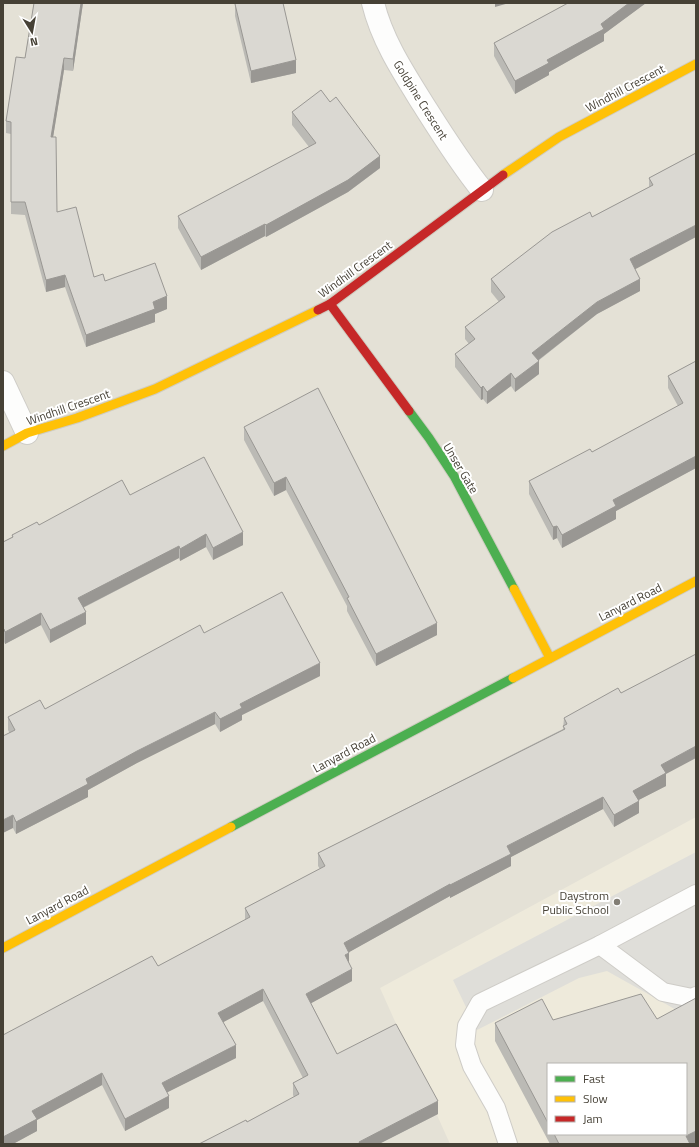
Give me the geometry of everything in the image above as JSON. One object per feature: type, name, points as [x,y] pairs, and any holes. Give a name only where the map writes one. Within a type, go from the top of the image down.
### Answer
[{"type":"street","name":"Goldpine Crescent","points":[[373,3],[377,22],[403,72],[460,162],[482,190]]},
{"type":"street","name":"Windhill Crescent","points":[[3,446],[27,433],[77,418],[155,389],[330,304],[482,190],[559,137],[696,64]]},
{"type":"street","name":"Unser Gate","points":[[330,304],[429,438],[454,476],[550,658]]},
{"type":"street","points":[[3,382],[27,433]]},
{"type":"street","name":"Lanyard Road","points":[[3,948],[696,581]]},
{"type":"lane","points":[[508,1144],[496,1108],[472,1066],[465,1045],[467,1026],[480,1002],[600,945],[696,894]]},
{"type":"lane","points":[[600,945],[663,992],[692,998],[696,996]]},
{"type":"shaded area","points":[[3,3],[696,3],[696,1144],[3,1144]]},
{"type":"shaded area","name":"Daystrom Public School","points":[[696,817],[696,1144],[450,1144],[380,988]]},
{"type":"shaded area","points":[[696,852],[696,1004],[680,1012],[607,971],[579,978],[477,1030],[453,980]]},
{"type":"building","points":[[34,3],[81,3],[73,59],[64,58],[51,137],[56,137],[57,212],[76,207],[94,277],[103,274],[105,281],[155,263],[167,296],[153,302],[155,309],[86,335],[65,275],[46,280],[25,202],[11,202],[11,122],[6,121],[16,57],[25,58]]},
{"type":"building","points":[[283,3],[296,60],[251,71],[235,4]]},
{"type":"building","points":[[568,3],[629,3],[601,24],[604,29],[547,60],[549,63],[515,81],[494,43]]},
{"type":"building","points":[[321,90],[330,102],[336,97],[380,156],[348,180],[266,225],[265,224],[201,257],[178,216],[316,143],[292,112]]},
{"type":"building","points":[[696,153],[696,225],[630,259],[640,279],[597,302],[532,353],[539,361],[515,379],[511,373],[487,392],[483,386],[481,388],[455,354],[475,339],[465,327],[505,297],[491,279],[552,232],[590,212],[592,217],[653,185],[649,178]]},
{"type":"building","points":[[696,361],[696,456],[613,500],[616,506],[562,535],[557,526],[553,527],[529,481],[590,449],[592,452],[683,403],[668,376]]},
{"type":"building","points":[[318,388],[437,623],[376,654],[347,598],[349,597],[286,477],[274,483],[244,427]]},
{"type":"building","points":[[204,457],[243,532],[213,548],[206,534],[180,549],[179,546],[78,598],[86,612],[50,630],[41,613],[5,632],[4,629],[3,630],[3,542],[13,537],[12,535],[37,522],[39,525],[122,480],[130,495]]},
{"type":"building","points":[[282,592],[320,663],[240,704],[242,708],[220,719],[215,712],[137,751],[86,779],[88,784],[16,822],[13,815],[3,820],[3,736],[15,730],[8,717],[40,700],[45,709],[200,625],[204,633]]},
{"type":"building","points":[[696,654],[696,746],[661,765],[666,773],[633,791],[639,801],[614,815],[603,797],[507,846],[511,854],[450,884],[344,943],[349,953],[345,955],[352,969],[306,994],[337,1054],[396,1024],[438,1101],[359,1142],[360,1144],[199,1144],[246,1120],[247,1122],[299,1094],[293,1083],[308,1075],[263,989],[218,1013],[236,1045],[162,1083],[169,1096],[125,1119],[102,1073],[32,1111],[37,1119],[3,1137],[3,1035],[152,956],[158,966],[250,917],[245,908],[325,866],[318,853],[565,729],[563,726],[567,724],[564,718],[618,688],[621,693]]},
{"type":"building","points":[[641,994],[657,1019],[696,998],[696,1131],[686,1136],[690,1144],[559,1144],[554,1135],[687,1135],[687,1063],[547,1063],[547,1121],[495,1023],[542,999],[553,1020]]},
{"type":"traffic: fast","points":[[409,411],[454,476],[514,589]]},
{"type":"traffic: fast","points":[[231,827],[513,678]]},
{"type":"traffic: slow","points":[[503,175],[559,137],[696,64]]},
{"type":"traffic: slow","points":[[3,446],[27,433],[77,418],[155,389],[318,310]]},
{"type":"traffic: slow","points":[[513,678],[696,581]]},
{"type":"traffic: slow","points":[[514,589],[550,658]]},
{"type":"traffic: slow","points":[[3,948],[231,827]]},
{"type":"traffic: jam","points":[[318,310],[330,304],[503,175]]},
{"type":"traffic: jam","points":[[330,304],[409,411]]},
{"type":"place","name":"Daystrom Public School","points":[[617,902]]}]
